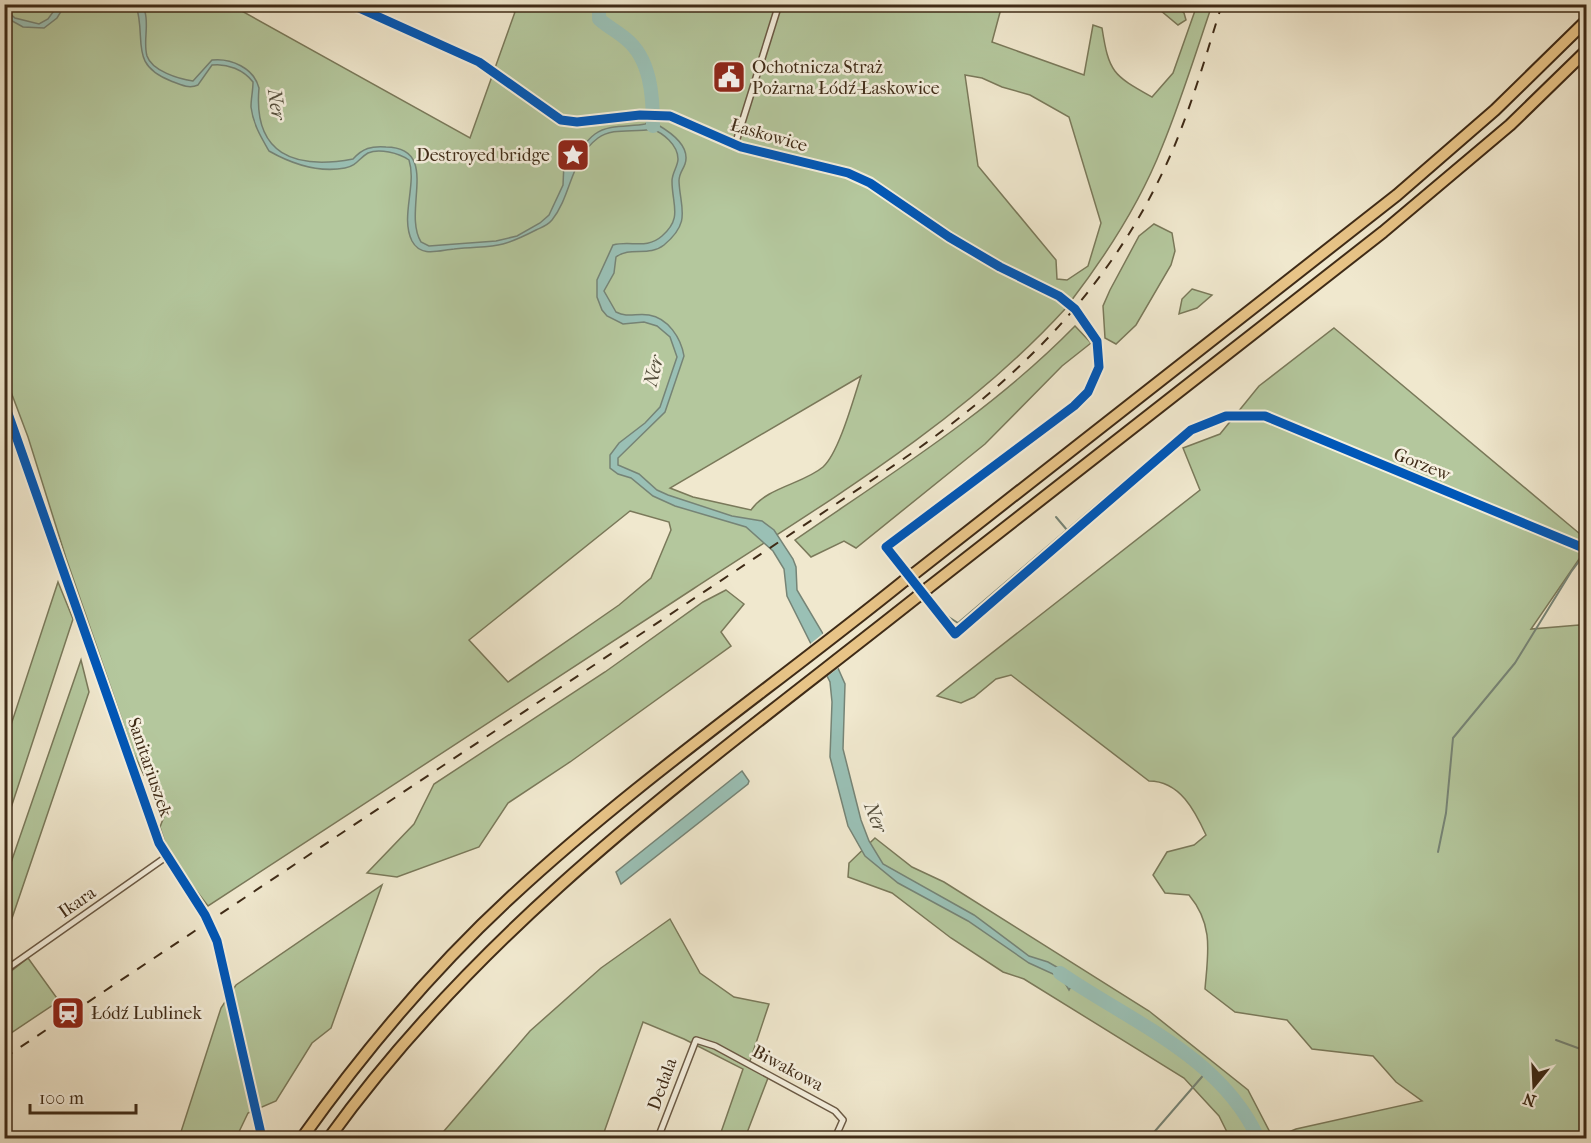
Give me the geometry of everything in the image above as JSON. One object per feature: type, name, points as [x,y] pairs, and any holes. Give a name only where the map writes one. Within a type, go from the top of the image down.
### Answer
[{"type":"highway","points":[[302,1138],[405,1007],[512,896],[589,828],[1396,195],[1495,110],[1587,21]]},
{"type":"highway","points":[[329,1138],[401,1045],[468,972],[531,909],[702,765],[1417,205],[1510,125],[1587,51]]},
{"type":"street","name":"Łaskowice","points":[[350,4],[479,62],[561,120],[577,122],[644,115],[665,116],[688,122],[735,145],[858,177],[999,267],[1059,296],[1088,324],[1097,342],[1099,367]]},
{"type":"street","points":[[735,145],[779,4]]},
{"type":"street","name":"Gorzew","points":[[1099,367],[1088,392],[1074,406],[886,547],[955,634],[1191,430],[1214,419],[1244,414],[1265,416],[1587,549]]},
{"type":"street","name":"Sanitariuszek","points":[[4,402],[166,857],[206,915],[217,940],[262,1138]]},
{"type":"street","name":"Ikara","points":[[4,971],[166,857]]},
{"type":"street","name":"Dedala","points":[[658,1138],[690,1050],[696,1040]]},
{"type":"street","name":"Biwakowa","points":[[696,1040],[715,1046],[835,1111],[843,1120],[835,1138]]},
{"type":"green space","points":[[5,5],[231,5],[470,138],[515,12],[496,5],[1002,5],[992,42],[1084,75],[1093,25],[1102,28],[1107,55],[1115,71],[1152,97],[1173,73],[1197,5],[1212,5],[1169,130],[1144,188],[1110,246],[1071,301],[1049,288],[1045,293],[1060,301],[1066,308],[1025,350],[936,425],[840,493],[208,906],[169,855],[160,827],[165,814],[150,773],[144,775],[133,752],[66,558],[28,437],[5,376]],"holes":[[[965,75],[982,78],[1002,87],[1030,95],[1069,117],[1101,223],[1088,266],[1067,280],[1057,279],[1056,260],[978,166]],[[861,376],[835,450],[823,467],[815,473],[766,496],[751,510],[693,497],[670,488]],[[630,511],[669,522],[671,530],[651,578],[619,605],[508,682],[469,640]]]},
{"type":"green space","points":[[1154,5],[1174,5],[1184,13],[1186,20],[1178,25]]},
{"type":"green space","points":[[1154,224],[1172,233],[1175,251],[1171,265],[1136,325],[1116,344],[1105,338],[1103,306],[1139,236]]},
{"type":"green space","points":[[1192,289],[1212,295],[1197,308],[1179,314],[1182,299]]},
{"type":"green space","points":[[1075,326],[1091,343],[1062,366],[985,444],[856,548],[844,541],[811,557],[795,540],[976,413],[1043,357]]},
{"type":"green space","points":[[1334,328],[1586,539],[1586,549],[1531,629],[1579,625],[1586,629],[1586,1138],[1274,1138],[1296,1129],[1422,1101],[1396,1082],[1373,1056],[1312,1049],[1287,1020],[1235,1012],[1205,989],[1208,940],[1197,906],[1189,895],[1165,893],[1153,875],[1167,852],[1194,845],[1206,835],[1197,816],[1178,792],[1160,782],[1149,781],[1011,675],[996,679],[974,697],[961,703],[937,696],[1200,490],[1183,448],[1220,434],[1259,386]]},
{"type":"green space","points":[[58,582],[73,619],[5,826],[5,743]]},
{"type":"green space","points":[[726,590],[744,604],[721,632],[731,646],[570,762],[508,803],[479,847],[397,877],[367,873],[414,824],[434,784],[605,672],[703,602]]},
{"type":"green space","points":[[81,660],[89,692],[10,924],[5,925],[5,880]]},
{"type":"green space","points":[[875,838],[912,867],[944,882],[1149,1011],[1248,1090],[1273,1138],[1230,1138],[1219,1116],[1184,1078],[1024,979],[1003,972],[951,938],[892,893],[848,877],[849,863]]},
{"type":"green space","points":[[382,885],[331,1028],[312,1043],[276,1101],[248,1113],[236,1138],[179,1138],[221,1008],[236,985]]},
{"type":"green space","points":[[670,919],[700,973],[734,997],[769,1004],[749,1064],[768,1078],[745,1138],[719,1138],[743,1069],[684,1039],[643,1022],[602,1138],[438,1138],[530,1031],[601,968]]},
{"type":"green space","points":[[28,958],[59,1001],[5,1037],[5,976]]},
{"type":"water","points":[[58,5],[65,5],[57,18],[44,28],[23,27],[5,17],[5,9],[15,18],[39,24],[48,19]]},
{"type":"water","points":[[136,5],[142,5],[145,12],[147,56],[160,70],[193,81],[212,60],[219,60],[241,66],[252,75],[259,88],[259,110],[263,128],[271,142],[282,152],[296,159],[332,162],[353,159],[360,152],[372,147],[403,150],[412,158],[416,169],[416,229],[421,242],[429,246],[496,241],[517,236],[540,223],[549,215],[563,185],[564,163],[572,158],[591,137],[606,129],[645,124],[651,121],[651,116],[657,116],[658,125],[678,140],[685,151],[685,164],[679,181],[681,222],[673,237],[658,249],[627,252],[616,257],[614,273],[604,291],[616,312],[624,315],[649,315],[662,320],[677,336],[684,356],[665,412],[618,458],[618,465],[639,474],[657,490],[668,495],[732,516],[762,521],[774,530],[793,559],[796,567],[797,590],[822,632],[845,684],[843,749],[861,820],[869,841],[883,864],[974,915],[1029,956],[1048,962],[1076,978],[1069,990],[1062,978],[1029,963],[968,921],[898,883],[865,856],[848,826],[830,757],[832,702],[830,682],[787,596],[784,569],[773,551],[746,527],[675,506],[653,496],[631,478],[618,474],[610,468],[610,455],[619,443],[645,423],[660,407],[677,357],[670,337],[657,326],[644,322],[623,324],[607,316],[597,297],[597,280],[613,245],[650,243],[662,236],[672,223],[675,211],[672,181],[678,159],[669,140],[652,129],[617,131],[604,135],[598,138],[582,156],[559,210],[546,225],[496,246],[437,251],[420,250],[412,241],[409,232],[411,170],[409,160],[395,153],[378,151],[368,153],[349,167],[325,169],[296,163],[269,151],[258,130],[251,107],[253,82],[235,68],[223,65],[212,65],[198,85],[188,87],[158,74],[149,67],[144,59]]},
{"type":"water","points":[[742,771],[749,781],[748,784],[621,884],[616,872]]},
{"type":"pier","points":[[825,632],[841,666],[825,678],[810,644]]},
{"type":"waterway","points":[[599,4],[599,19],[634,47],[646,68],[651,91],[653,126]]},
{"type":"waterway","points":[[947,616],[958,623],[1164,447]]},
{"type":"waterway","points":[[1056,517],[1067,530]]},
{"type":"waterway","points":[[1438,852],[1446,813],[1453,738],[1515,663],[1571,572],[1586,552]]},
{"type":"waterway","name":"Ner","points":[[1060,973],[1144,1025],[1197,1063],[1221,1085],[1241,1109],[1258,1138]]},
{"type":"waterway","points":[[1556,1040],[1586,1051]]},
{"type":"waterway","points":[[1149,1138],[1207,1071]]},
{"type":"railway","points":[[4,1058],[899,462],[985,397],[1060,325],[1124,242],[1174,147],[1194,94],[1222,4]]},
{"type":"cycle path","points":[[350,4],[479,62],[561,120],[577,122],[640,115],[670,116],[741,147],[848,173],[870,183],[949,237],[1000,267],[1059,296],[1075,309],[1097,341],[1099,367],[1088,392],[1074,406],[886,547],[955,634],[1191,430],[1226,416],[1265,416],[1586,549]]},
{"type":"cycle path","points":[[4,402],[159,843],[205,915],[217,941],[262,1138]]},
{"type":"place","name":"Ochotnicza Straż Pożarna Łódź-Łaskowice","points":[[729,77]]},
{"type":"place","name":"Destroyed bridge","points":[[573,155]]},
{"type":"place","name":"Łódź Lublinek","points":[[68,1013]]}]
